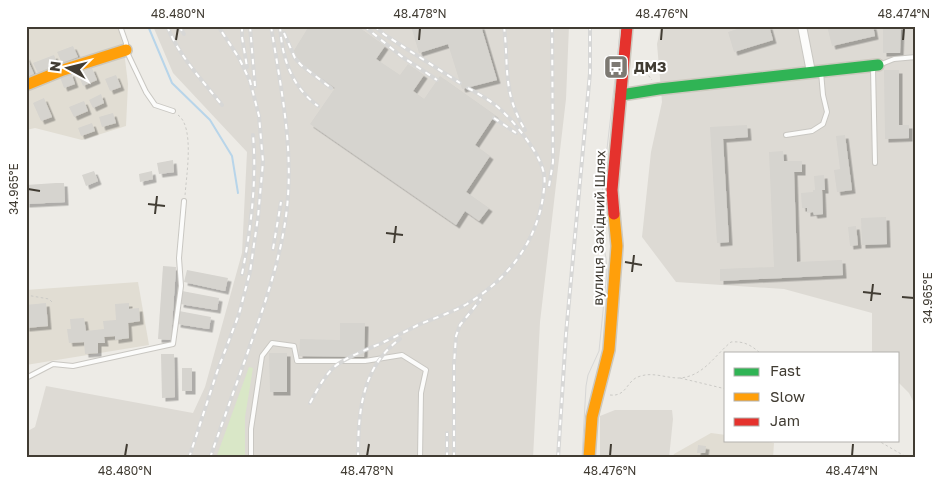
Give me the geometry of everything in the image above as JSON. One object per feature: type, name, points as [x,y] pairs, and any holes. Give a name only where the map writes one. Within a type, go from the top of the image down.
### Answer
[{"type":"main road","name":"вулиця Західний Шлях","points":[[589,458],[592,417],[609,350],[612,318],[617,246],[612,190],[627,26]]},
{"type":"main road","points":[[26,85],[62,70],[126,50]]},
{"type":"main road","points":[[621,96],[659,89],[876,65]]},
{"type":"street","points":[[802,26],[816,71]]},
{"type":"lane","points":[[120,26],[126,43],[126,50],[146,92],[155,104],[173,111]]},
{"type":"lane","points":[[875,163],[876,65],[894,59],[916,57],[916,149]]},
{"type":"lane","points":[[786,135],[812,131],[823,124],[827,112],[816,71]]},
{"type":"lane","points":[[26,378],[53,364],[73,366],[173,344],[181,286],[179,258],[184,201]]},
{"type":"lane","points":[[251,458],[251,429],[262,356],[272,343],[294,346],[297,361],[365,361],[402,355],[426,370],[421,393],[420,458]]},
{"type":"path","points":[[636,60],[659,89]]},
{"type":"path","points":[[173,111],[182,118],[186,128],[189,151],[184,201]]},
{"type":"path","points":[[26,295],[49,299],[52,302]]},
{"type":"path","points":[[679,378],[693,375],[703,369],[731,342],[741,342],[750,345],[759,352]]},
{"type":"path","points":[[597,392],[616,396],[624,391],[638,376],[650,374],[679,378],[724,389]]},
{"type":"path","points":[[880,442],[908,458]]},
{"type":"shaded area","points":[[26,26],[121,26],[128,84],[126,126],[82,140],[35,128],[26,130]]},
{"type":"shaded area","points":[[153,26],[569,26],[566,99],[540,322],[533,458],[26,458],[26,432],[35,427],[46,386],[193,413],[205,387],[242,253],[247,152],[173,73]]},
{"type":"shaded area","points":[[661,26],[916,26],[916,407],[909,393],[900,384],[900,352],[872,352],[872,313],[784,289],[676,282],[642,237],[651,152],[662,102],[657,44]]},
{"type":"shaded area","points":[[138,282],[149,345],[26,365],[26,290]]},
{"type":"shaded area","points":[[615,410],[672,410],[673,419],[669,458],[600,458],[600,416]]},
{"type":"shaded area","points":[[711,433],[724,435],[724,442],[774,443],[773,458],[672,458],[674,454]]},
{"type":"green space","points":[[249,367],[253,368],[245,417],[245,458],[216,458]]},
{"type":"building","points":[[309,26],[357,26],[385,46],[376,59],[400,75],[408,64],[424,75],[413,91],[424,99],[440,76],[495,115],[475,145],[490,156],[466,192],[489,208],[479,221],[465,211],[456,225],[310,124],[335,88],[304,66],[293,52]]},
{"type":"building","points":[[411,26],[481,26],[497,80],[462,89],[448,44],[419,53]]},
{"type":"building","points":[[746,26],[769,26],[773,40],[734,52],[728,32]]},
{"type":"building","points":[[827,26],[873,26],[875,36],[832,46]]},
{"type":"building","points":[[883,26],[901,26],[900,53],[883,53]]},
{"type":"building","points":[[73,46],[78,57],[62,63],[57,52]]},
{"type":"building","points":[[54,55],[58,65],[38,73],[33,63]]},
{"type":"building","points":[[26,56],[34,74],[27,77],[26,75]]},
{"type":"building","points":[[92,68],[97,80],[83,86],[78,74]]},
{"type":"building","points":[[884,70],[899,70],[899,125],[909,125],[909,138],[885,139]]},
{"type":"building","points":[[71,73],[75,84],[64,88],[60,77]]},
{"type":"building","points":[[116,75],[121,87],[110,91],[105,79]]},
{"type":"building","points":[[101,94],[104,103],[93,108],[89,100]]},
{"type":"building","points":[[44,98],[52,117],[41,121],[33,103]]},
{"type":"building","points":[[84,101],[88,111],[74,117],[69,107]]},
{"type":"building","points":[[113,113],[116,123],[102,127],[99,117]]},
{"type":"building","points":[[92,123],[95,131],[81,136],[78,128]]},
{"type":"building","points":[[747,125],[748,137],[723,139],[729,242],[717,243],[710,127]]},
{"type":"building","points":[[845,135],[852,190],[837,192],[834,170],[840,169],[836,136]]},
{"type":"building","points":[[783,151],[784,161],[802,161],[802,172],[794,172],[797,262],[842,260],[843,275],[720,281],[720,269],[774,267],[769,152]]},
{"type":"building","points":[[173,160],[174,172],[159,174],[157,163]]},
{"type":"building","points":[[94,171],[98,181],[86,186],[82,175]]},
{"type":"building","points":[[152,171],[153,179],[140,182],[139,174]]},
{"type":"building","points":[[824,175],[825,190],[822,190],[823,214],[814,215],[813,212],[807,213],[807,208],[802,208],[801,193],[813,192],[815,190],[814,176]]},
{"type":"building","points":[[64,183],[65,202],[26,204],[26,185]]},
{"type":"building","points":[[886,217],[887,244],[862,245],[861,218]]},
{"type":"building","points":[[856,226],[858,245],[850,246],[848,227]]},
{"type":"building","points":[[163,266],[176,267],[171,340],[158,339]]},
{"type":"building","points":[[187,270],[228,278],[225,291],[184,282]]},
{"type":"building","points":[[182,291],[219,298],[217,310],[180,304]]},
{"type":"building","points":[[46,303],[48,326],[26,328],[26,305]]},
{"type":"building","points":[[129,303],[129,309],[139,308],[140,321],[128,323],[129,338],[115,340],[115,336],[104,337],[105,343],[98,343],[98,353],[85,354],[84,342],[69,343],[67,329],[71,329],[70,319],[84,318],[86,331],[104,329],[103,321],[116,320],[115,304]]},
{"type":"building","points":[[179,311],[211,317],[209,329],[177,324]]},
{"type":"building","points":[[340,323],[365,323],[364,357],[299,356],[300,339],[340,340]]},
{"type":"building","points":[[269,353],[287,353],[287,392],[270,392]]},
{"type":"building","points":[[161,354],[174,354],[175,397],[162,398]]},
{"type":"building","points":[[182,368],[192,368],[192,391],[182,391]]},
{"type":"building","points":[[698,445],[706,446],[705,453],[697,453]]},
{"type":"waterway","points":[[148,26],[172,83],[210,120],[232,156],[238,193]]},
{"type":"tram line","points":[[582,458],[586,386],[588,375],[599,351],[607,271],[599,219],[621,26]]},
{"type":"railway","points":[[167,26],[184,58],[222,105]]},
{"type":"railway","points":[[179,26],[184,34]]},
{"type":"railway","points":[[189,458],[217,372],[239,314],[250,272],[263,162],[259,116],[250,81],[239,58],[218,26]]},
{"type":"railway","points":[[242,26],[247,67]]},
{"type":"railway","points":[[250,26],[255,86]]},
{"type":"railway","points":[[210,458],[267,296],[284,230],[289,174],[287,132],[271,26]]},
{"type":"railway","points":[[280,26],[283,49],[290,70],[301,90],[318,106]]},
{"type":"railway","points":[[364,26],[401,56],[437,80]]},
{"type":"railway","points":[[374,26],[460,83]]},
{"type":"railway","points":[[504,26],[510,91],[513,103],[525,130]]},
{"type":"railway","points":[[549,186],[553,162],[552,26]]},
{"type":"railway","points":[[558,458],[566,334],[590,73],[590,26]]},
{"type":"railway","points":[[284,33],[295,58],[301,65],[331,88]]},
{"type":"railway","points":[[310,403],[320,384],[338,364],[418,325],[467,304],[495,284],[517,259],[534,230],[543,197],[544,177],[540,162],[530,143],[508,117],[491,102],[468,88]]},
{"type":"railway","points":[[494,118],[516,133]]},
{"type":"railway","points":[[242,274],[252,204],[253,135]]},
{"type":"railway","points":[[273,249],[281,202]]},
{"type":"railway","points":[[454,458],[454,364],[456,336],[460,325],[481,299]]},
{"type":"railway","points":[[358,458],[359,425],[364,392],[377,363],[387,350],[400,339]]},
{"type":"railway","points":[[447,433],[447,458]]},
{"type":"traffic: fast","points":[[621,95],[659,89],[878,65]]},
{"type":"traffic: slow","points":[[26,85],[63,70],[126,50]]},
{"type":"traffic: slow","points":[[589,458],[592,417],[609,350],[617,246],[614,214]]},
{"type":"traffic: jam","points":[[614,214],[612,190],[627,26]]},
{"type":"place","name":"ДМЗ","points":[[616,67]]}]
